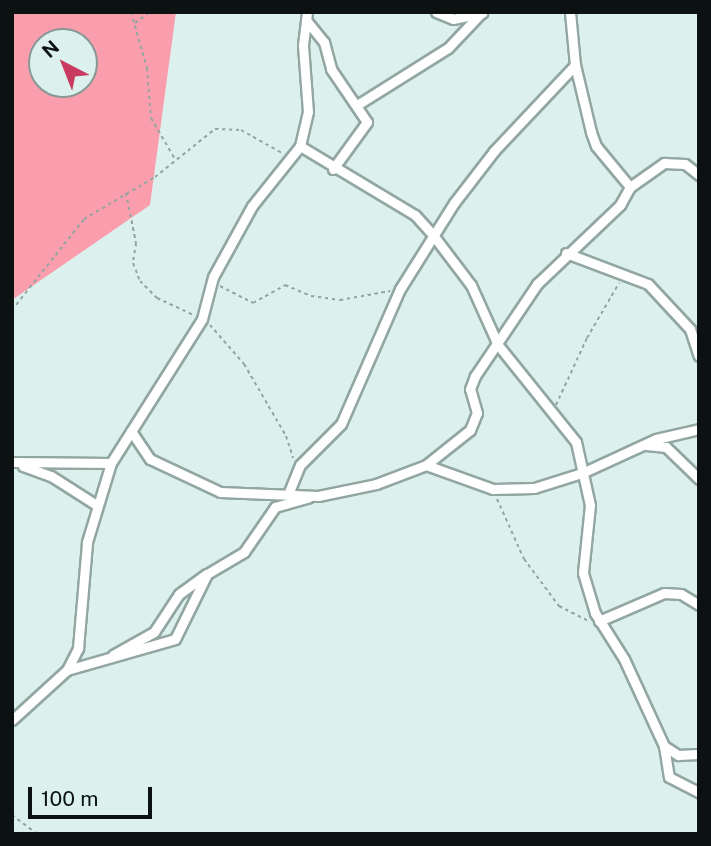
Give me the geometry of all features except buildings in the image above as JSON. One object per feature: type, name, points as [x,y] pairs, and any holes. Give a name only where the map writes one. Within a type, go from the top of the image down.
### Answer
[{"type":"street","points":[[436,12],[453,19],[482,12]]},
{"type":"street","points":[[358,105],[448,48],[482,12]]},
{"type":"street","points":[[559,12],[570,16],[575,65],[596,146],[630,187]]},
{"type":"street","points":[[306,16],[324,42],[331,69],[366,117],[366,128],[333,169]]},
{"type":"street","points":[[12,720],[67,670],[80,638],[86,551],[95,504],[111,463],[202,319],[213,277],[252,206],[300,146],[308,112],[303,45],[306,16]]},
{"type":"street","points":[[289,492],[294,477],[341,424],[400,289],[433,235],[494,151],[575,65]]},
{"type":"street","points":[[300,146],[333,169],[407,210],[433,235],[471,285],[498,345],[576,442],[590,505],[583,573],[599,623],[624,659],[664,746],[668,777],[699,792]]},
{"type":"street","points":[[101,662],[148,637],[168,617],[179,594],[244,552],[275,507],[376,484],[426,465],[473,426],[477,412],[471,382],[537,284],[566,253],[620,205],[630,187],[664,163],[685,164],[699,175]]},
{"type":"street","points":[[566,253],[629,274],[648,284],[683,319],[699,356]]},
{"type":"street","points":[[426,465],[493,489],[534,488],[582,473],[644,444],[699,429]]},
{"type":"street","points":[[131,431],[150,459],[220,492],[289,492],[318,496]]},
{"type":"street","points":[[644,444],[666,447],[699,479]]},
{"type":"street","points":[[12,462],[111,463]]},
{"type":"street","points":[[12,462],[51,476],[95,504]]},
{"type":"street","points":[[67,670],[101,662],[180,635],[207,574]]},
{"type":"street","points":[[599,623],[664,593],[681,594],[699,605]]},
{"type":"street","points":[[664,746],[678,755],[699,754]]},
{"type":"path","points":[[131,12],[147,68],[151,118],[175,160]]},
{"type":"path","points":[[135,24],[150,12]]},
{"type":"path","points":[[12,310],[84,219],[222,126],[241,130],[290,158]]},
{"type":"path","points":[[126,192],[136,243],[133,262],[140,281],[157,298],[202,319],[244,364],[290,445],[294,477]]},
{"type":"path","points":[[553,413],[587,338],[629,274]]},
{"type":"path","points":[[213,277],[225,291],[253,303],[285,285],[311,296],[340,300],[400,289]]},
{"type":"path","points":[[493,489],[516,548],[559,606],[599,623]]},
{"type":"path","points":[[12,815],[37,834]]},
{"type":"shaded area","points":[[12,12],[176,12],[150,205],[12,300]]}]
